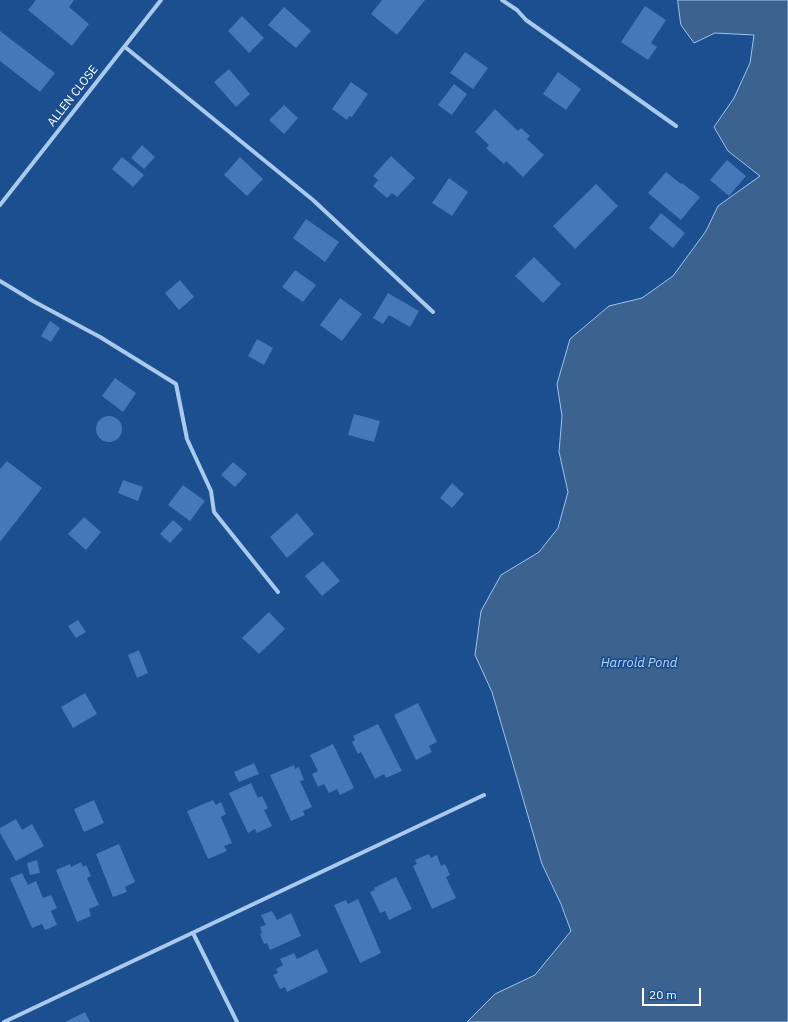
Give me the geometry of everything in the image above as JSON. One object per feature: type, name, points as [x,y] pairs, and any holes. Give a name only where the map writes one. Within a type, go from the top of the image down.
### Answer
[{"type":"street","name":"ALLEN CLOSE","points":[[0,205],[161,0]]},
{"type":"street","points":[[502,0],[517,10],[526,20],[676,126]]},
{"type":"street","points":[[125,46],[313,200],[433,312]]},
{"type":"street","points":[[0,281],[33,301],[100,337],[176,384],[187,439],[211,491],[214,512],[278,592]]},
{"type":"street","points":[[4,1022],[484,795]]},
{"type":"street","points":[[193,933],[237,1022]]},
{"type":"water","name":"Harrold Pond","points":[[678,0],[788,0],[788,1022],[467,1022],[495,994],[535,975],[571,931],[561,904],[542,864],[492,692],[475,655],[481,611],[501,575],[539,552],[558,528],[568,492],[559,452],[562,416],[557,384],[570,339],[609,306],[642,298],[673,276],[706,231],[718,206],[760,176],[728,151],[714,127],[734,98],[750,63],[754,35],[715,33],[694,43],[681,25]]},
{"type":"building","points":[[36,0],[74,0],[69,7],[89,24],[72,46],[28,10]]},
{"type":"building","points":[[382,0],[425,0],[397,35],[371,14]]},
{"type":"building","points":[[645,6],[666,20],[651,43],[657,47],[648,60],[621,42]]},
{"type":"building","points":[[284,7],[311,31],[296,48],[268,25]]},
{"type":"building","points":[[242,16],[264,38],[249,53],[228,31]]},
{"type":"building","points":[[0,31],[55,73],[40,92],[0,61]]},
{"type":"building","points":[[465,52],[488,68],[473,89],[450,73]]},
{"type":"building","points":[[229,69],[250,94],[236,107],[214,82]]},
{"type":"building","points":[[558,72],[581,89],[566,110],[543,94]]},
{"type":"building","points":[[351,82],[368,94],[352,117],[349,116],[347,120],[332,109]]},
{"type":"building","points":[[454,84],[467,94],[452,115],[438,105]]},
{"type":"building","points":[[284,105],[298,118],[284,134],[269,120]]},
{"type":"building","points":[[495,109],[518,131],[521,128],[530,136],[527,139],[544,155],[523,177],[506,161],[504,164],[486,148],[489,145],[475,132]]},
{"type":"building","points":[[142,145],[155,157],[144,169],[131,158]]},
{"type":"building","points":[[391,156],[415,178],[397,197],[392,193],[387,198],[373,186],[378,180],[373,176]]},
{"type":"building","points":[[122,157],[144,175],[133,187],[112,169]]},
{"type":"building","points":[[240,157],[263,179],[247,196],[224,175]]},
{"type":"building","points":[[727,160],[746,176],[729,196],[710,180]]},
{"type":"building","points":[[666,172],[700,197],[681,220],[648,193]]},
{"type":"building","points":[[449,178],[468,192],[452,216],[432,203]]},
{"type":"building","points":[[596,184],[618,206],[575,249],[553,226]]},
{"type":"building","points":[[661,213],[685,233],[673,248],[649,228]]},
{"type":"building","points":[[306,219],[339,242],[325,262],[293,238]]},
{"type":"building","points":[[534,257],[561,284],[543,303],[515,276]]},
{"type":"building","points":[[295,270],[316,285],[303,302],[282,287]]},
{"type":"building","points":[[180,280],[194,297],[179,310],[165,293]]},
{"type":"building","points":[[388,293],[419,311],[410,327],[389,315],[383,324],[373,318]]},
{"type":"building","points":[[340,298],[362,314],[342,341],[320,325]]},
{"type":"building","points":[[50,321],[60,328],[51,342],[41,336]]},
{"type":"building","points":[[257,339],[273,348],[264,365],[248,356]]},
{"type":"building","points":[[115,378],[136,393],[123,412],[102,396]]},
{"type":"building","points":[[354,414],[380,421],[374,442],[348,435]]},
{"type":"building","points":[[109,416],[118,420],[122,429],[118,438],[109,442],[100,438],[96,429],[100,420]]},
{"type":"building","points":[[7,461],[42,488],[0,542],[0,469]]},
{"type":"building","points":[[233,462],[247,474],[235,487],[221,475]]},
{"type":"building","points":[[123,480],[143,487],[138,501],[118,493]]},
{"type":"building","points":[[452,483],[464,494],[452,508],[440,498]]},
{"type":"building","points":[[183,485],[205,501],[190,521],[168,505]]},
{"type":"building","points":[[297,513],[314,534],[287,558],[270,537]]},
{"type":"building","points":[[84,517],[101,532],[86,550],[68,534]]},
{"type":"building","points":[[173,520],[183,529],[170,543],[160,534]]},
{"type":"building","points":[[323,561],[340,581],[322,596],[305,576]]},
{"type":"building","points":[[269,612],[285,629],[259,654],[242,638]]},
{"type":"building","points":[[78,620],[86,632],[76,638],[68,626]]},
{"type":"building","points":[[139,650],[148,673],[137,678],[128,655]]},
{"type":"building","points":[[85,693],[97,714],[73,728],[61,707]]},
{"type":"building","points":[[418,703],[437,742],[429,746],[432,752],[416,760],[394,715]]},
{"type":"building","points":[[378,724],[402,771],[386,778],[384,774],[375,779],[361,752],[358,754],[352,742],[355,740],[353,736]]},
{"type":"building","points":[[333,744],[354,788],[340,795],[337,789],[329,793],[324,784],[318,787],[312,774],[318,771],[310,755]]},
{"type":"building","points":[[254,763],[259,774],[239,782],[234,772]]},
{"type":"building","points":[[294,765],[295,769],[299,767],[304,780],[300,781],[312,807],[303,811],[305,815],[291,821],[270,775]]},
{"type":"building","points":[[251,783],[258,798],[262,796],[268,808],[264,810],[272,826],[257,833],[255,829],[248,833],[229,793]]},
{"type":"building","points":[[94,800],[104,823],[84,832],[74,809]]},
{"type":"building","points":[[213,800],[216,805],[221,802],[226,814],[221,817],[232,843],[224,846],[227,851],[208,859],[187,811]]},
{"type":"building","points":[[16,819],[22,830],[32,824],[44,846],[16,861],[0,833],[0,828]]},
{"type":"building","points":[[119,844],[135,882],[125,887],[127,892],[113,897],[96,854]]},
{"type":"building","points":[[429,854],[431,858],[437,855],[441,866],[445,864],[450,875],[446,877],[456,898],[432,909],[413,866],[417,864],[415,860]]},
{"type":"building","points":[[37,860],[40,873],[30,875],[27,863]]},
{"type":"building","points":[[81,862],[83,867],[86,865],[91,876],[87,878],[99,905],[89,909],[91,916],[77,922],[56,870],[70,864],[71,867]]},
{"type":"building","points":[[22,873],[28,885],[36,881],[43,898],[51,895],[57,908],[51,911],[57,925],[45,930],[42,924],[32,928],[10,878]]},
{"type":"building","points":[[396,877],[412,909],[389,920],[385,911],[380,913],[370,892],[375,890],[374,888]]},
{"type":"building","points":[[358,899],[381,953],[360,963],[334,905],[346,900],[348,904]]},
{"type":"building","points":[[272,911],[277,920],[291,913],[301,936],[270,950],[267,943],[264,944],[260,934],[262,933],[260,927],[266,925],[261,915]]},
{"type":"building","points":[[317,949],[328,972],[287,992],[285,987],[280,989],[273,975],[278,973],[276,969],[283,965],[280,959],[294,953],[297,959]]},
{"type":"building","points":[[85,1012],[90,1022],[65,1022]]}]
